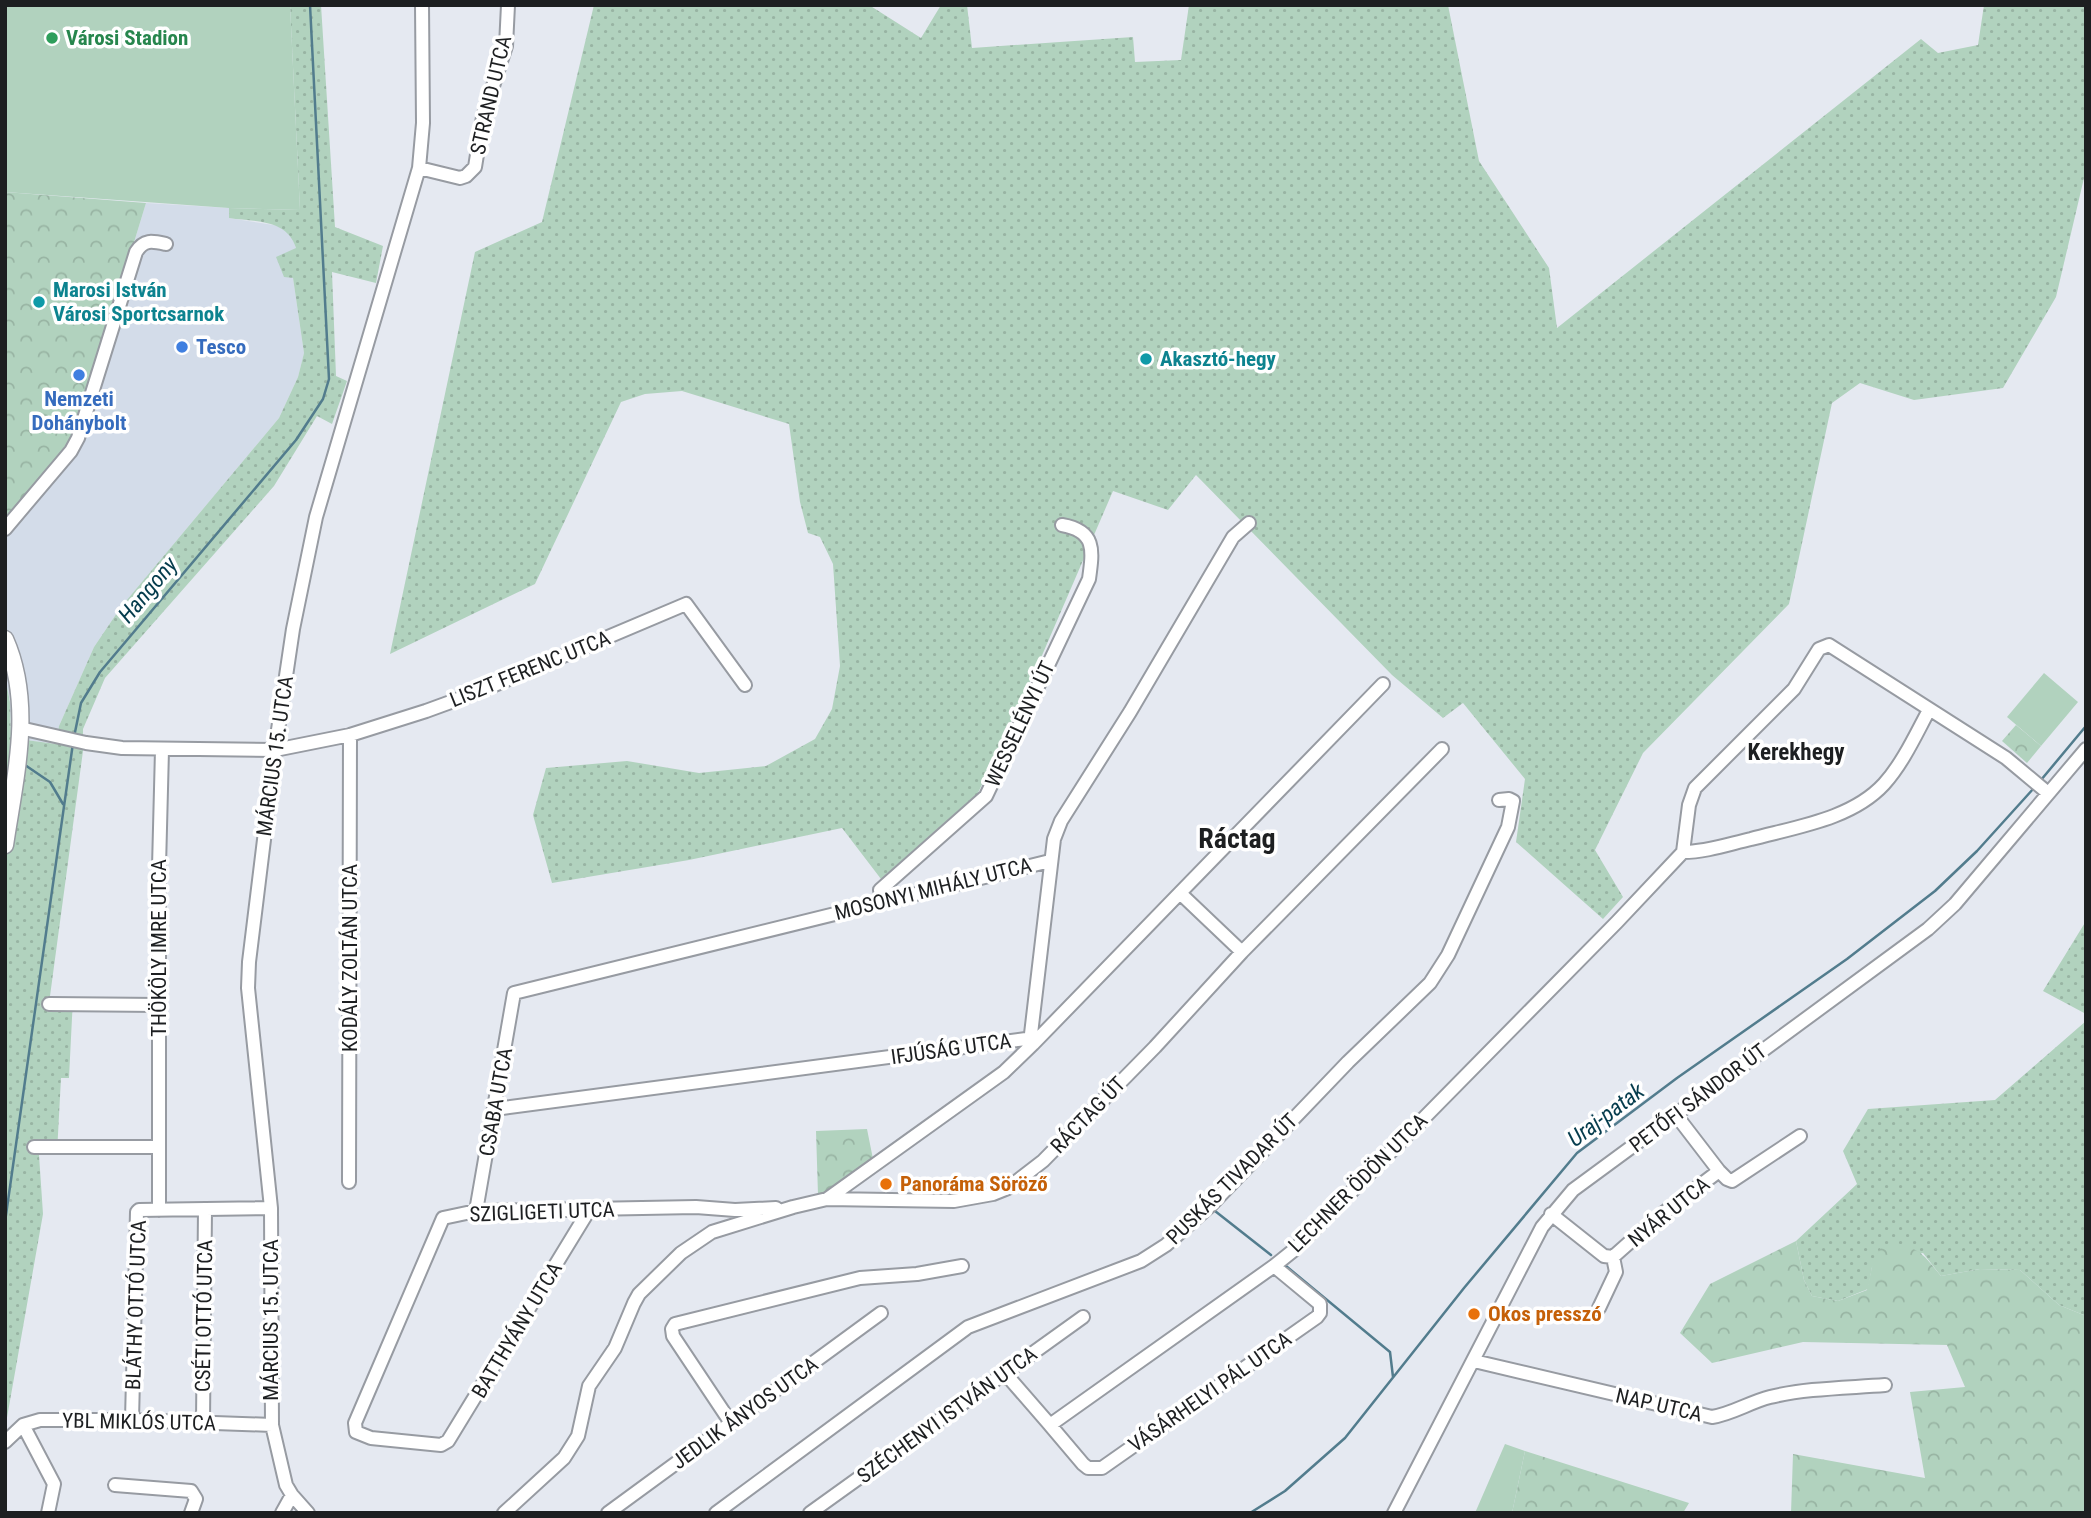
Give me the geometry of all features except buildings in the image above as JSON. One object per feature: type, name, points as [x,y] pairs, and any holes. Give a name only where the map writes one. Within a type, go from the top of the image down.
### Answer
[{"type":"main road","points":[[5,639],[19,685],[20,728],[19,753],[5,845]]},
{"type":"street","name":"MÁRCIUS 15. UTCA","points":[[309,1513],[292,1495],[281,1469],[272,1425],[271,1208],[248,988],[275,750],[309,545],[419,168],[423,123],[422,5]]},
{"type":"street","name":"STRAND UTCA","points":[[419,168],[460,178],[475,167],[483,117],[506,46],[508,5]]},
{"type":"street","points":[[5,529],[71,451],[78,438],[136,252],[141,244],[147,242],[166,244]]},
{"type":"street","name":"MOSONYI MIHÁLY UTCA","points":[[514,993],[1050,860],[1061,821],[1130,712],[1233,537],[1249,523]]},
{"type":"street","name":"WESSELÉNYI ÚT","points":[[883,901],[880,890],[986,796],[1089,579],[1093,550],[1085,534],[1075,527],[1062,524]]},
{"type":"street","name":"LISZT FERENC UTCA","points":[[20,728],[122,748],[275,750],[350,735],[478,692],[685,604],[745,685]]},
{"type":"street","points":[[1929,710],[1896,768],[1869,798],[1815,822],[1708,850],[1683,852],[1689,805],[1695,788],[1794,689],[1823,646],[1833,647],[2006,758],[2046,791]]},
{"type":"street","name":"IFJÚSÁG UTCA","points":[[495,1109],[1026,1039],[1033,1044],[1383,684]]},
{"type":"street","name":"KODÁLY ZOLTÁN UTCA","points":[[349,1182],[350,735]]},
{"type":"street","name":"RÁCTAG ÚT","points":[[827,1199],[954,1201],[993,1194],[1008,1188],[1043,1161],[1155,1047],[1242,952],[1442,749]]},
{"type":"street","name":"PETŐFI SÁNDOR ÚT","points":[[1394,1513],[1526,1256],[1551,1214],[1573,1191],[1928,929],[1955,904],[2046,791],[2086,749]]},
{"type":"street","name":"THÖKÖLY IMRE UTCA","points":[[159,1210],[162,750]]},
{"type":"street","name":"PUSKÁS TIVADAR ÚT","points":[[716,1513],[968,1326],[1141,1261],[1166,1245],[1212,1204],[1348,1062],[1434,978],[1448,956],[1508,827],[1513,801],[1499,800]]},
{"type":"street","name":"LECHNER ÖDÖN UTCA","points":[[1050,1425],[1294,1250],[1683,852]]},
{"type":"street","points":[[504,1513],[564,1458],[578,1436],[589,1386],[615,1348],[639,1294],[681,1253],[706,1235],[793,1206],[827,1199],[1004,1072],[1033,1044],[1031,1034],[1050,860]]},
{"type":"street","points":[[1181,894],[1242,952]]},
{"type":"street","name":"CSABA UTCA","points":[[476,1211],[514,993]]},
{"type":"street","points":[[49,1004],[159,1005]]},
{"type":"street","name":"NYÁR UTCA","points":[[1676,1115],[1727,1180],[1736,1180],[1800,1136]]},
{"type":"street","points":[[34,1147],[159,1147]]},
{"type":"street","name":"NYÁR UTCA","points":[[1551,1214],[1604,1256],[1613,1257],[1657,1218],[1719,1171]]},
{"type":"street","name":"SZIGLIGETI UTCA","points":[[360,1435],[354,1428],[355,1423],[443,1218],[476,1211],[696,1207],[735,1210],[793,1206]]},
{"type":"street","points":[[159,1210],[271,1208]]},
{"type":"street","name":"CSÉTI OTTÓ UTCA","points":[[203,1422],[205,1209]]},
{"type":"street","name":"BLÁTHY OTTÓ UTCA","points":[[132,1420],[136,1215],[139,1210],[159,1210]]},
{"type":"street","name":"BATTHYÁNY UTCA","points":[[360,1435],[441,1445],[453,1435],[589,1210]]},
{"type":"street","points":[[1599,1308],[1616,1272],[1613,1257]]},
{"type":"street","points":[[732,1423],[673,1336],[672,1329],[675,1324],[860,1278],[917,1274],[962,1266]]},
{"type":"street","name":"VÁSÁRHELYI PÁL UTCA","points":[[1050,1425],[1083,1464],[1088,1468],[1102,1468],[1317,1317],[1320,1304],[1274,1266]]},
{"type":"street","name":"JEDLIK ÁNYOS UTCA","points":[[608,1513],[881,1313]]},
{"type":"street","name":"SZÉCHENYI ISTVÁN UTCA","points":[[810,1513],[1083,1317]]},
{"type":"street","name":"NAP UTCA","points":[[1474,1361],[1712,1417],[1721,1416],[1755,1401],[1800,1391],[1885,1385]]},
{"type":"street","points":[[1000,1376],[1010,1379],[1050,1425]]},
{"type":"street","name":"YBL MIKLÓS UTCA","points":[[8,1439],[23,1426],[40,1420],[272,1425]]},
{"type":"street","points":[[23,1426],[54,1484],[48,1513]]},
{"type":"street","points":[[115,1485],[191,1491],[196,1499],[191,1513]]},
{"type":"street","points":[[282,1513],[292,1495]]},
{"type":"shaded area","points":[[146,203],[229,208],[229,218],[280,226],[292,235],[296,248],[284,276],[293,278],[304,353],[298,377],[279,418],[121,607],[94,647],[59,726],[56,744],[11,738],[10,702],[5,677],[5,519],[68,449],[75,436]]},
{"type":"green space","points":[[5,5],[290,5],[300,210],[229,208],[5,192]]},
{"type":"green space","points":[[290,5],[321,5],[335,227],[383,246],[376,283],[332,272],[336,376],[347,381],[332,424],[317,416],[274,486],[105,678],[83,729],[83,751],[50,996],[73,998],[69,1078],[61,1078],[57,1153],[39,1155],[43,1214],[5,1429],[5,677],[10,702],[11,738],[56,744],[59,726],[94,647],[121,607],[279,418],[298,377],[304,353],[293,278],[284,277],[276,257],[296,248],[292,239],[278,227],[229,218],[229,208],[300,210]]},
{"type":"green space","points":[[594,5],[869,5],[921,38],[941,5],[967,5],[972,48],[1133,37],[1135,62],[1181,60],[1189,5],[1448,5],[1479,161],[1549,268],[1557,328],[1921,39],[1938,53],[1978,45],[1984,5],[2086,5],[2084,178],[2056,297],[2003,388],[1914,400],[1860,383],[1832,403],[1789,604],[1643,753],[1595,850],[1623,897],[1603,919],[1516,842],[1525,779],[1463,703],[1443,718],[1392,675],[1196,475],[1168,510],[1113,491],[1040,660],[978,793],[881,879],[842,828],[689,860],[552,883],[533,815],[546,768],[627,761],[699,773],[766,766],[815,739],[832,709],[840,666],[833,564],[820,537],[808,533],[800,502],[789,424],[682,391],[645,394],[621,402],[535,584],[390,654],[475,252],[542,222]]},
{"type":"green space","points":[[5,192],[146,203],[75,436],[68,449],[5,519]]},
{"type":"green space","points":[[2044,673],[2078,702],[2041,746],[2007,717]]},
{"type":"green space","points":[[2016,725],[2041,746],[2027,763],[2002,741]]},
{"type":"green space","points":[[2086,921],[2086,1014],[2043,991]]},
{"type":"green space","points":[[2086,1021],[2086,1316],[2059,1305],[2020,1270],[1980,1269],[1941,1276],[1923,1253],[1872,1267],[1868,1289],[1838,1301],[1812,1296],[1804,1280],[1796,1241],[1857,1184],[1843,1151],[1868,1109],[1995,1100]]},
{"type":"green space","points":[[867,1129],[873,1159],[832,1189],[818,1195],[816,1131]]},
{"type":"green space","points":[[1796,1241],[1804,1280],[1812,1296],[1838,1301],[1867,1290],[1872,1267],[1881,1246],[1893,1245],[1917,1250],[1941,1276],[1980,1269],[2020,1270],[2059,1305],[2086,1316],[2086,1513],[1791,1513],[1793,1454],[1925,1478],[1910,1392],[1965,1387],[1947,1345],[1803,1342],[1712,1363],[1680,1333],[1710,1284]]},
{"type":"green space","points":[[1505,1444],[1525,1451],[1512,1513],[1475,1513]]},
{"type":"green space","points":[[1525,1451],[1689,1503],[1683,1513],[1512,1513]]},
{"type":"waterway","name":"Hangony","points":[[74,737],[81,703],[100,672],[296,440],[323,399],[329,379],[310,5]]},
{"type":"waterway","name":"Uraj-patak","points":[[2041,780],[2086,726]]},
{"type":"waterway","name":"Hangony","points":[[5,1222],[73,743]]},
{"type":"waterway","points":[[22,763],[50,782],[63,804]]},
{"type":"waterway","name":"Uraj-patak","points":[[1250,1513],[1285,1491],[1345,1438],[1464,1288],[1577,1153],[1677,1078],[1847,959],[1935,891],[1977,851],[2034,788]]},
{"type":"waterway","points":[[1215,1211],[1271,1255]]},
{"type":"waterway","points":[[1286,1266],[1390,1352],[1393,1377]]},
{"type":"place","name":"Városi Stadion","points":[[52,38]]},
{"type":"place","name":"Marosi István Városi Sportcsarnok","points":[[39,302]]},
{"type":"place","name":"Tesco","points":[[182,347]]},
{"type":"place","name":"Akasztó-hegy","points":[[1146,359]]},
{"type":"place","name":"Nemzeti Dohánybolt","points":[[79,375]]},
{"type":"place","name":"Panoráma Söröző","points":[[886,1184]]},
{"type":"place","name":"Okos presszó","points":[[1474,1314]]},
{"type":"district","name":"Kerekhegy","points":[[1796,752]]},
{"type":"district","name":"Ráctag","points":[[1237,838]]}]
